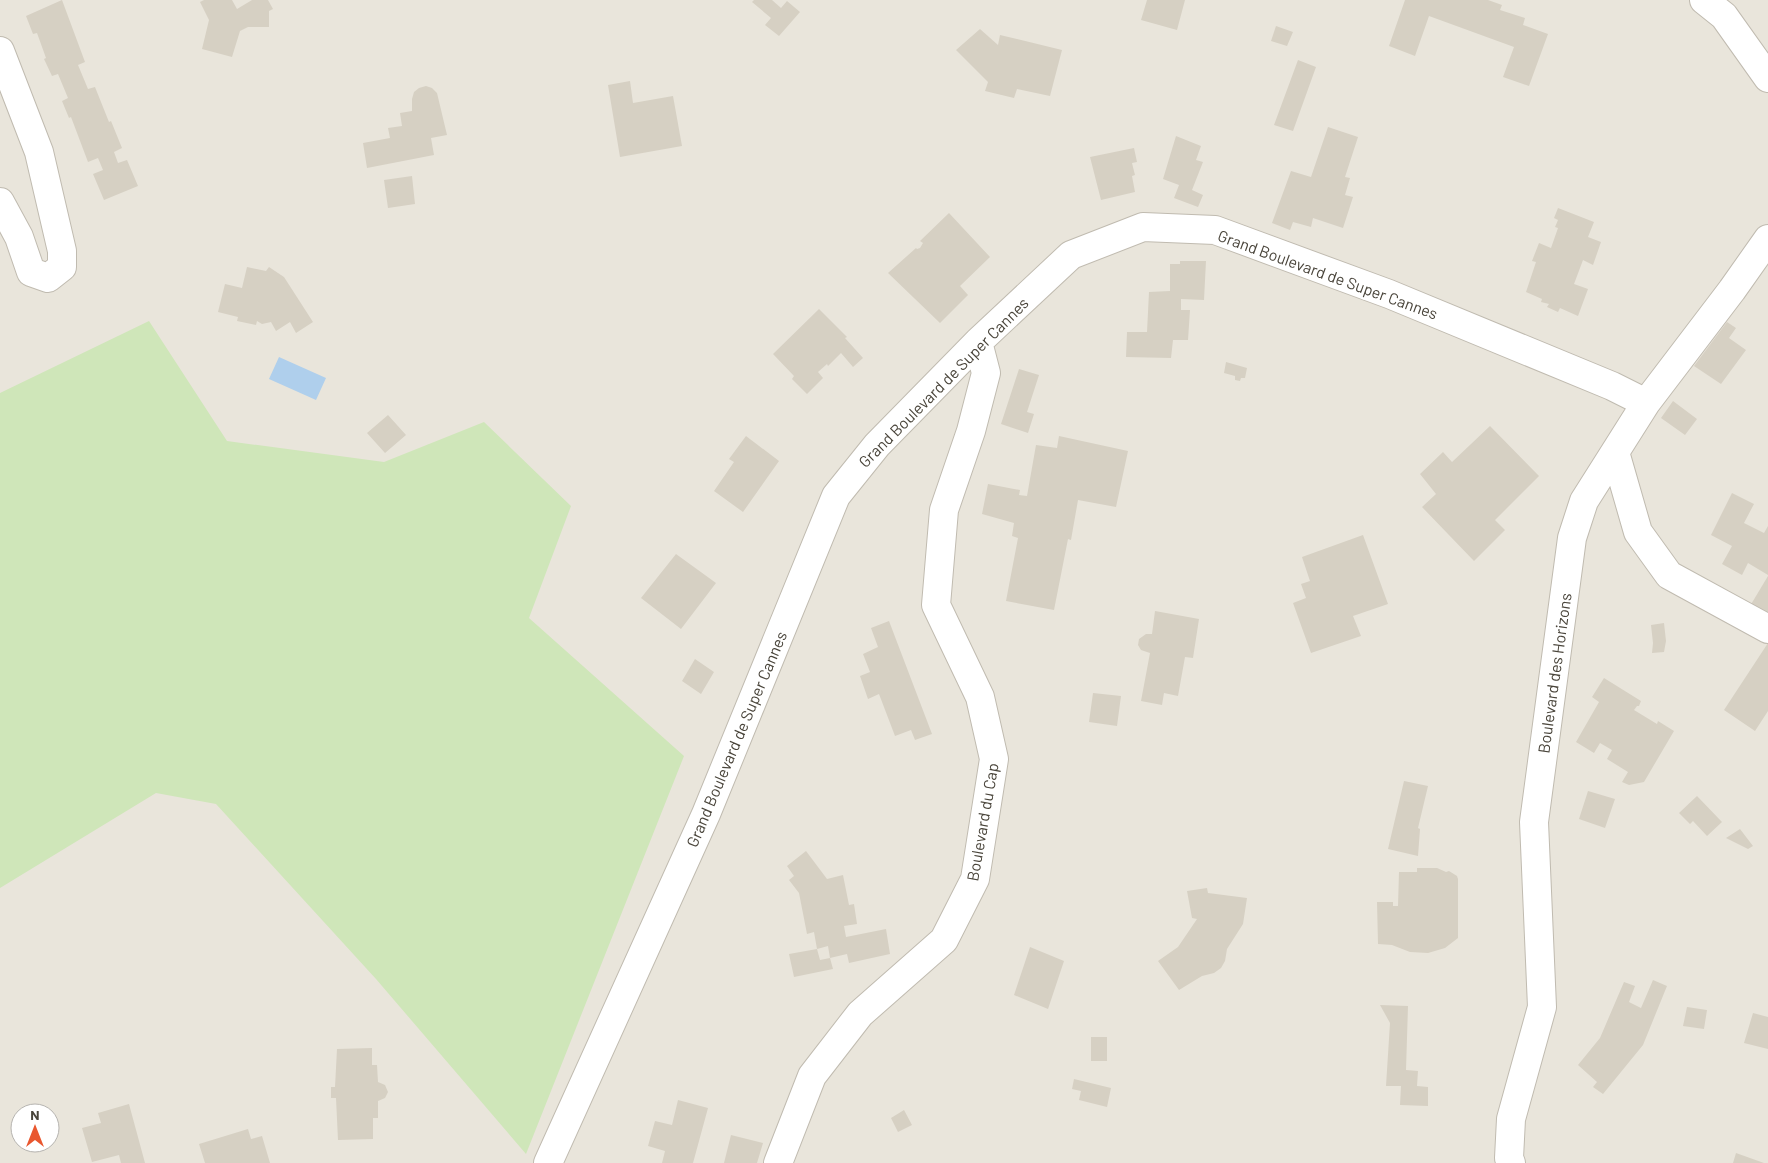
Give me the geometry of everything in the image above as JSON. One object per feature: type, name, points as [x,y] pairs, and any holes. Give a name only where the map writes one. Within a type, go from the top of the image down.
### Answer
[{"type":"street","points":[[1704,0],[1724,16],[1768,78]]},
{"type":"street","points":[[0,51],[40,152],[62,251],[62,267],[48,278],[31,272],[19,237],[0,202]]},
{"type":"street","name":"Grand Boulevard de Super Cannes","points":[[548,1163],[706,814],[836,496],[877,445],[978,342],[1071,255],[1142,227],[1215,230],[1389,294],[1603,383],[1646,403]]},
{"type":"street","name":"Boulevard des Horizons","points":[[1511,1163],[1509,1158],[1511,1119],[1542,1007],[1534,822],[1572,538],[1584,501],[1646,403],[1732,290],[1768,239]]},
{"type":"street","name":"Boulevard du Cap","points":[[778,1163],[812,1076],[860,1014],[944,940],[975,879],[994,759],[980,697],[936,605],[944,510],[972,431],[986,373],[978,342]]},
{"type":"street","points":[[1614,452],[1638,532],[1669,575],[1768,629]]},
{"type":"shaded area","points":[[0,0],[1768,0],[1768,1163],[0,1163]]},
{"type":"green space","points":[[149,321],[227,441],[384,462],[484,422],[571,506],[529,618],[684,756],[526,1154],[376,979],[216,804],[156,793],[0,888],[0,393]]},
{"type":"water","points":[[279,357],[326,378],[316,400],[269,379]]},
{"type":"building","points":[[62,0],[85,62],[78,65],[88,89],[95,87],[122,148],[114,152],[118,163],[127,160],[138,186],[104,200],[93,174],[103,170],[98,158],[88,162],[71,117],[69,118],[62,101],[68,98],[58,74],[52,76],[44,59],[46,58],[37,33],[33,34],[26,16]]},
{"type":"building","points":[[204,0],[232,0],[237,9],[252,0],[268,0],[273,9],[269,11],[269,27],[248,27],[240,31],[232,57],[202,49],[209,20],[200,2]]},
{"type":"building","points":[[754,0],[772,0],[781,8],[787,1],[800,12],[779,36],[765,25],[771,18],[752,2]]},
{"type":"building","points":[[1147,0],[1185,0],[1177,30],[1141,20]]},
{"type":"building","points":[[1405,0],[1488,0],[1502,5],[1500,10],[1525,18],[1523,25],[1548,34],[1529,86],[1503,77],[1514,47],[1429,16],[1415,56],[1389,46]]},
{"type":"building","points":[[1276,26],[1293,32],[1287,46],[1271,41]]},
{"type":"building","points":[[980,29],[998,45],[1000,35],[1062,50],[1050,96],[1017,89],[1014,98],[985,91],[988,82],[956,50]]},
{"type":"building","points":[[1298,60],[1316,67],[1293,131],[1274,125]]},
{"type":"building","points":[[630,81],[633,103],[673,96],[682,146],[620,157],[608,85]]},
{"type":"building","points":[[426,86],[432,88],[437,93],[447,135],[431,138],[434,155],[367,168],[363,143],[390,138],[388,128],[402,126],[400,113],[412,111],[414,92]]},
{"type":"building","points":[[1328,127],[1358,137],[1345,177],[1350,178],[1345,195],[1353,197],[1343,228],[1313,218],[1311,227],[1293,222],[1290,230],[1272,223],[1291,171],[1311,177]]},
{"type":"building","points":[[1176,136],[1201,146],[1196,160],[1203,162],[1192,190],[1203,195],[1198,207],[1174,198],[1179,185],[1163,179]]},
{"type":"building","points":[[1134,148],[1137,162],[1132,163],[1135,175],[1132,176],[1135,192],[1101,200],[1090,157]]},
{"type":"building","points":[[412,176],[415,204],[388,208],[384,180]]},
{"type":"building","points":[[1558,208],[1594,222],[1588,237],[1601,242],[1593,265],[1583,260],[1574,284],[1588,289],[1578,316],[1560,308],[1558,312],[1547,307],[1549,304],[1541,302],[1542,299],[1526,292],[1536,262],[1532,261],[1539,243],[1551,248],[1558,228],[1555,227],[1558,220],[1554,218]]},
{"type":"building","points":[[949,213],[990,257],[960,286],[968,295],[940,323],[888,273],[916,248],[920,248],[923,243],[920,241]]},
{"type":"building","points":[[1180,261],[1206,261],[1204,300],[1181,299],[1181,310],[1190,310],[1188,340],[1173,340],[1171,358],[1126,357],[1127,332],[1147,332],[1149,292],[1170,291],[1170,264],[1180,264]]},
{"type":"building","points":[[247,267],[266,271],[269,267],[284,277],[313,322],[296,333],[290,322],[276,331],[271,322],[262,324],[257,321],[256,325],[237,321],[238,317],[218,312],[225,284],[242,288]]},
{"type":"building","points":[[819,309],[847,337],[845,338],[863,358],[853,367],[841,353],[828,366],[827,364],[818,372],[823,378],[807,394],[792,379],[794,376],[773,354]]},
{"type":"building","points":[[1727,322],[1736,328],[1729,338],[1746,350],[1721,384],[1694,366]]},
{"type":"building","points":[[1226,362],[1247,368],[1245,378],[1241,378],[1240,381],[1235,380],[1235,376],[1224,373]]},
{"type":"building","points":[[1019,369],[1039,375],[1027,412],[1034,414],[1028,433],[1001,424]]},
{"type":"building","points":[[1673,401],[1697,419],[1685,435],[1661,418]]},
{"type":"building","points":[[388,415],[406,435],[385,453],[367,433]]},
{"type":"building","points":[[1490,426],[1539,476],[1495,520],[1505,530],[1474,561],[1422,507],[1436,494],[1420,474],[1443,452],[1452,462]]},
{"type":"building","points":[[746,436],[779,461],[743,512],[714,491],[734,462],[729,459]]},
{"type":"building","points":[[1059,436],[1128,451],[1116,507],[1078,500],[1071,540],[1068,539],[1054,610],[1006,601],[1018,538],[1012,536],[1014,523],[982,514],[988,484],[1020,490],[1019,495],[1027,496],[1036,445],[1057,448]]},
{"type":"building","points":[[1732,493],[1754,504],[1744,523],[1764,533],[1768,526],[1768,575],[1748,563],[1742,575],[1722,564],[1732,546],[1711,535]]},
{"type":"building","points":[[1363,535],[1388,604],[1353,616],[1361,636],[1311,653],[1293,603],[1306,598],[1301,584],[1310,581],[1302,557]]},
{"type":"building","points":[[676,554],[716,583],[681,629],[641,598]]},
{"type":"building","points":[[1768,576],[1768,617],[1750,606]]},
{"type":"building","points":[[1155,611],[1199,619],[1193,658],[1185,657],[1178,696],[1164,693],[1162,705],[1141,701],[1150,653],[1141,650],[1138,645],[1139,639],[1146,634],[1152,634]]},
{"type":"building","points":[[889,621],[932,734],[915,740],[911,730],[895,736],[879,694],[868,699],[860,676],[870,672],[863,654],[878,647],[871,628]]},
{"type":"building","points":[[1664,623],[1666,641],[1664,652],[1652,653],[1651,625]]},
{"type":"building","points":[[1768,643],[1768,711],[1755,731],[1724,710]]},
{"type":"building","points":[[695,659],[714,672],[701,694],[682,681]]},
{"type":"building","points":[[1604,678],[1641,701],[1634,710],[1657,724],[1658,721],[1674,731],[1644,782],[1629,785],[1622,782],[1628,772],[1607,759],[1612,750],[1600,743],[1594,753],[1576,742],[1599,702],[1592,697]]},
{"type":"building","points":[[1093,693],[1121,696],[1117,726],[1089,722]]},
{"type":"building","points":[[1404,781],[1428,786],[1418,828],[1420,829],[1418,856],[1388,849]]},
{"type":"building","points":[[1588,791],[1615,799],[1605,828],[1579,819]]},
{"type":"building","points":[[1697,796],[1722,822],[1707,836],[1693,821],[1690,824],[1679,813]]},
{"type":"building","points":[[1740,829],[1753,846],[1748,849],[1726,838]]},
{"type":"building","points":[[806,851],[827,879],[843,875],[849,905],[854,904],[857,924],[844,926],[846,937],[886,929],[890,954],[849,963],[847,954],[830,958],[828,946],[817,949],[814,932],[807,934],[799,893],[789,880],[794,876],[787,866]]},
{"type":"building","points":[[1417,868],[1437,868],[1446,872],[1449,871],[1457,876],[1458,879],[1458,938],[1445,948],[1428,953],[1410,952],[1392,945],[1378,944],[1377,902],[1393,902],[1393,906],[1398,906],[1399,872],[1417,872]]},
{"type":"building","points":[[1207,888],[1208,893],[1247,898],[1243,924],[1227,949],[1225,961],[1221,968],[1214,973],[1202,976],[1179,990],[1158,961],[1178,947],[1197,919],[1192,918],[1187,891]]},
{"type":"building","points":[[1030,947],[1064,961],[1048,1009],[1014,995]]},
{"type":"building","points":[[817,949],[820,960],[830,958],[833,969],[794,977],[789,954]]},
{"type":"building","points":[[1653,980],[1667,986],[1643,1045],[1603,1094],[1593,1087],[1597,1082],[1578,1065],[1600,1038],[1624,982],[1635,986],[1629,1002],[1641,1008]]},
{"type":"building","points":[[1380,1005],[1408,1006],[1406,1070],[1418,1071],[1417,1086],[1428,1087],[1428,1106],[1400,1105],[1401,1086],[1386,1086],[1390,1023]]},
{"type":"building","points":[[1687,1007],[1707,1010],[1704,1029],[1683,1026]]},
{"type":"building","points":[[1753,1013],[1768,1017],[1768,1049],[1744,1043]]},
{"type":"building","points":[[1091,1037],[1107,1037],[1107,1061],[1091,1061]]},
{"type":"building","points":[[372,1048],[372,1065],[377,1065],[378,1082],[385,1085],[388,1092],[385,1098],[378,1101],[378,1118],[373,1118],[373,1139],[338,1140],[336,1098],[331,1098],[331,1087],[335,1087],[337,1049]]},
{"type":"building","points":[[1074,1079],[1111,1088],[1107,1107],[1079,1100],[1081,1091],[1072,1089]]},
{"type":"building","points":[[678,1100],[708,1108],[693,1163],[662,1163],[665,1151],[648,1146],[655,1121],[672,1125]]},
{"type":"building","points":[[129,1104],[145,1163],[121,1163],[119,1155],[92,1162],[82,1128],[101,1123],[98,1113]]},
{"type":"building","points":[[904,1110],[912,1125],[898,1132],[891,1118]]},
{"type":"building","points":[[248,1129],[251,1139],[262,1136],[270,1163],[205,1163],[199,1144]]},
{"type":"building","points":[[731,1135],[763,1143],[757,1163],[724,1163]]},
{"type":"building","points":[[1736,1153],[1764,1163],[1733,1163]]}]
